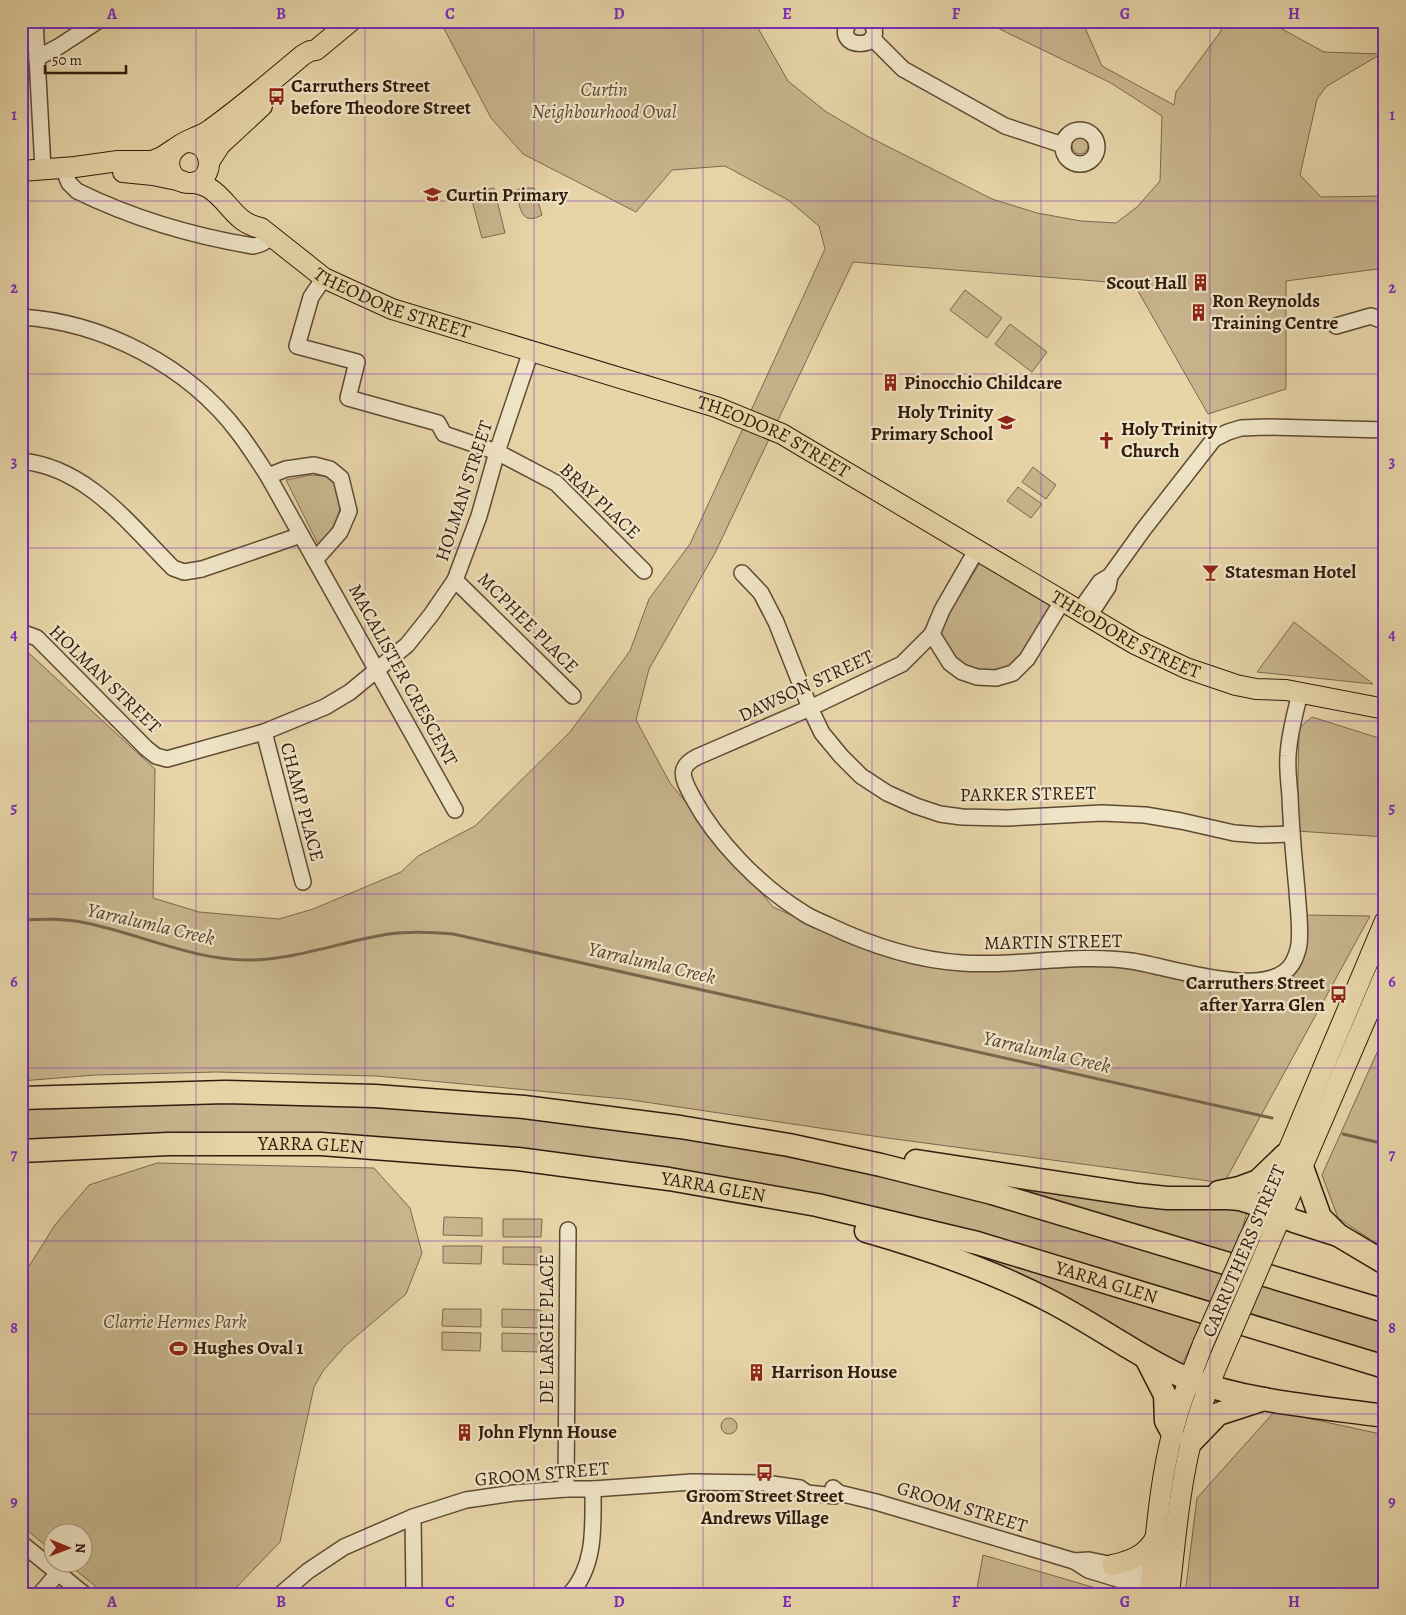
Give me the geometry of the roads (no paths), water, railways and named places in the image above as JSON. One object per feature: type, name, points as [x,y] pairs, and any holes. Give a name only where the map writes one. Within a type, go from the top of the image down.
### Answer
[{"type":"highway","points":[[21,1098],[225,1092],[316,1093],[484,1103],[579,1113],[688,1128],[789,1145],[948,1165],[1138,1195],[1167,1198],[1240,1199],[1294,1221],[1338,1234]]},
{"type":"highway","name":"YARRA GLEN","points":[[21,1151],[118,1145],[213,1143],[321,1144],[518,1159],[726,1188],[817,1205],[977,1243],[1385,1367]]},
{"type":"highway","points":[[789,1145],[881,1165],[992,1193],[1385,1311]]},
{"type":"highway","points":[[369,1147],[568,1172],[667,1188],[765,1206],[862,1230],[910,1244],[1004,1278],[1049,1301],[1146,1358],[1199,1382],[1265,1398],[1385,1416]]},
{"type":"highway","points":[[1194,1197],[1239,1188],[1258,1181],[1294,1161],[1320,1217],[1338,1234],[1385,1263]]},
{"type":"highway","points":[[1146,1358],[1165,1395],[1166,1421],[1182,1437],[1218,1414],[1265,1398]]},
{"type":"main road","points":[[316,50],[315,62],[254,112],[220,145],[204,176],[188,182],[174,177],[169,169],[169,159],[180,145],[211,129],[303,55],[316,50],[351,21]]},
{"type":"main road","points":[[180,145],[195,143],[203,147],[207,153],[209,164]]},
{"type":"main road","name":"THEODORE STREET","points":[[21,170],[118,161],[152,160],[162,157],[180,145]]},
{"type":"main road","name":"THEODORE STREET","points":[[209,164],[219,181],[254,212],[267,232]]},
{"type":"main road","name":"THEODORE STREET","points":[[69,167],[153,175],[211,189],[241,218],[267,232],[324,278],[392,308],[716,407],[763,426],[782,434],[1135,644],[1186,668],[1236,685],[1256,689],[1286,690],[1299,699],[1385,723]]},
{"type":"main road","name":"THEODORE STREET","points":[[1299,699],[1385,709]]},
{"type":"main road","name":"CARRUTHERS STREET","points":[[1199,1382],[1223,1351],[1269,1244],[1273,1212],[1385,921]]},
{"type":"main road","name":"CARRUTHERS STREET","points":[[1294,1161],[1385,974]]},
{"type":"main road","name":"CARRUTHERS STREET","points":[[1158,1587],[1156,1537],[1164,1473],[1203,1399],[1199,1382],[1204,1344],[1249,1239],[1273,1212]]},
{"type":"main road","name":"CARRUTHERS STREET","points":[[1158,1587],[1181,1499],[1182,1437]]},
{"type":"main road","points":[[1112,1565],[1124,1562],[1143,1553],[1151,1547],[1156,1537]]},
{"type":"street","points":[[35,21],[42,169]]},
{"type":"street","points":[[36,58],[58,47],[98,21]]},
{"type":"street","points":[[848,22],[846,32],[851,41],[859,45],[872,38],[874,29],[870,21]]},
{"type":"street","points":[[872,38],[903,69],[911,74],[1005,126],[1063,145]]},
{"type":"street","points":[[69,167],[69,183],[77,191],[156,222],[212,238],[253,246],[267,241],[267,232]]},
{"type":"street","name":"BRAY PLACE","points":[[324,278],[310,298],[297,346],[357,362],[348,398],[438,423],[444,434],[497,452],[556,483],[644,571]]},
{"type":"street","points":[[1336,326],[1371,316],[1385,322]]},
{"type":"street","name":"MACALISTER CRESCENT","points":[[21,317],[44,318],[91,329],[135,347],[176,373],[210,401],[237,431],[268,476],[455,810]]},
{"type":"street","name":"HOLMAN STREET","points":[[21,632],[37,638],[146,748],[156,756],[167,759],[264,732],[325,707],[350,692],[407,645],[455,580],[479,516],[497,452],[531,351]]},
{"type":"street","points":[[932,634],[950,663],[962,672],[977,678],[996,678],[1013,673],[1077,609],[1100,582],[1110,576],[1143,530],[1214,439],[1241,428],[1385,430]]},
{"type":"street","points":[[21,461],[48,467],[68,475],[95,492],[119,512],[173,568],[184,572],[202,569],[301,535]]},
{"type":"street","points":[[268,476],[286,468],[314,465],[330,469],[341,478],[349,511],[340,532],[315,560]]},
{"type":"street","name":"DAWSON STREET","points":[[688,762],[810,708],[902,664],[932,634],[942,610],[977,549]]},
{"type":"street","name":"PARKER STREET","points":[[742,573],[761,593],[776,622],[810,708],[822,733],[861,776],[887,793],[940,814],[962,817],[1006,818],[1102,813],[1144,815],[1234,833],[1260,835],[1292,834]]},
{"type":"street","name":"MCPHEE PLACE","points":[[455,580],[572,696]]},
{"type":"street","name":"MARTIN STREET","points":[[688,762],[684,770],[684,780],[697,806],[721,839],[748,869],[803,913],[850,936],[887,949],[961,963],[1006,964],[1096,958],[1132,961],[1210,978],[1263,981],[1279,976],[1292,964],[1299,946],[1287,758],[1290,732],[1299,699]]},
{"type":"street","name":"CHAMP PLACE","points":[[264,732],[303,882]]},
{"type":"street","name":"DE LARGIE PLACE","points":[[566,1489],[568,1230]]},
{"type":"street","name":"GROOM STREET","points":[[281,1594],[308,1570],[344,1547],[413,1517],[466,1500],[514,1493],[566,1489],[700,1482],[745,1482],[800,1488],[807,1484],[834,1488],[839,1493],[876,1502],[1074,1561],[1088,1570],[1158,1587]]},
{"type":"street","points":[[570,1594],[579,1584],[590,1556],[593,1526],[593,1489]]},
{"type":"street","points":[[413,1517],[414,1594]]},
{"type":"street","points":[[21,1543],[42,1559]]},
{"type":"street","name":"GROOM STREET","points":[[1074,1561],[1089,1560],[1112,1565],[1158,1587]]},
{"type":"street","points":[[40,1594],[58,1572],[84,1594]]},
{"type":"waterway","name":"Yarralumla Creek","points":[[21,920],[54,919],[78,921],[188,952],[230,959],[251,960],[303,953],[389,934],[405,932],[453,934],[1272,1118]]},
{"type":"waterway","name":"Yarralumla Creek","points":[[1343,1134],[1385,1144]]},
{"type":"place","name":"Carruthers Street before Theodore Street","points":[[277,97]]},
{"type":"place","name":"Curtin Primary","points":[[432,195]]},
{"type":"place","name":"Scout Hall","points":[[1201,283]]},
{"type":"place","name":"Ron Reynolds Training Centre","points":[[1198,312]]},
{"type":"place","name":"Pinocchio Childcare","points":[[890,383]]},
{"type":"place","name":"Holy Trinity Primary School","points":[[1007,423]]},
{"type":"place","name":"Holy Trinity Church","points":[[1107,440]]},
{"type":"place","name":"Statesman Hotel","points":[[1211,572]]},
{"type":"place","name":"Carruthers Street after Yarra Glen","points":[[1339,994]]},
{"type":"place","name":"Hughes Oval 1","points":[[179,1348]]},
{"type":"place","name":"Harrison House","points":[[757,1372]]},
{"type":"place","name":"John Flynn House","points":[[464,1432]]},
{"type":"place","name":"Groom Street Street Andrews Village","points":[[765,1473]]},
{"type":"park label","name":"Curtin Neighbourhood Oval","points":[[604,101]]},
{"type":"park label","name":"Clarrie Hermes Park","points":[[175,1322]]}]
